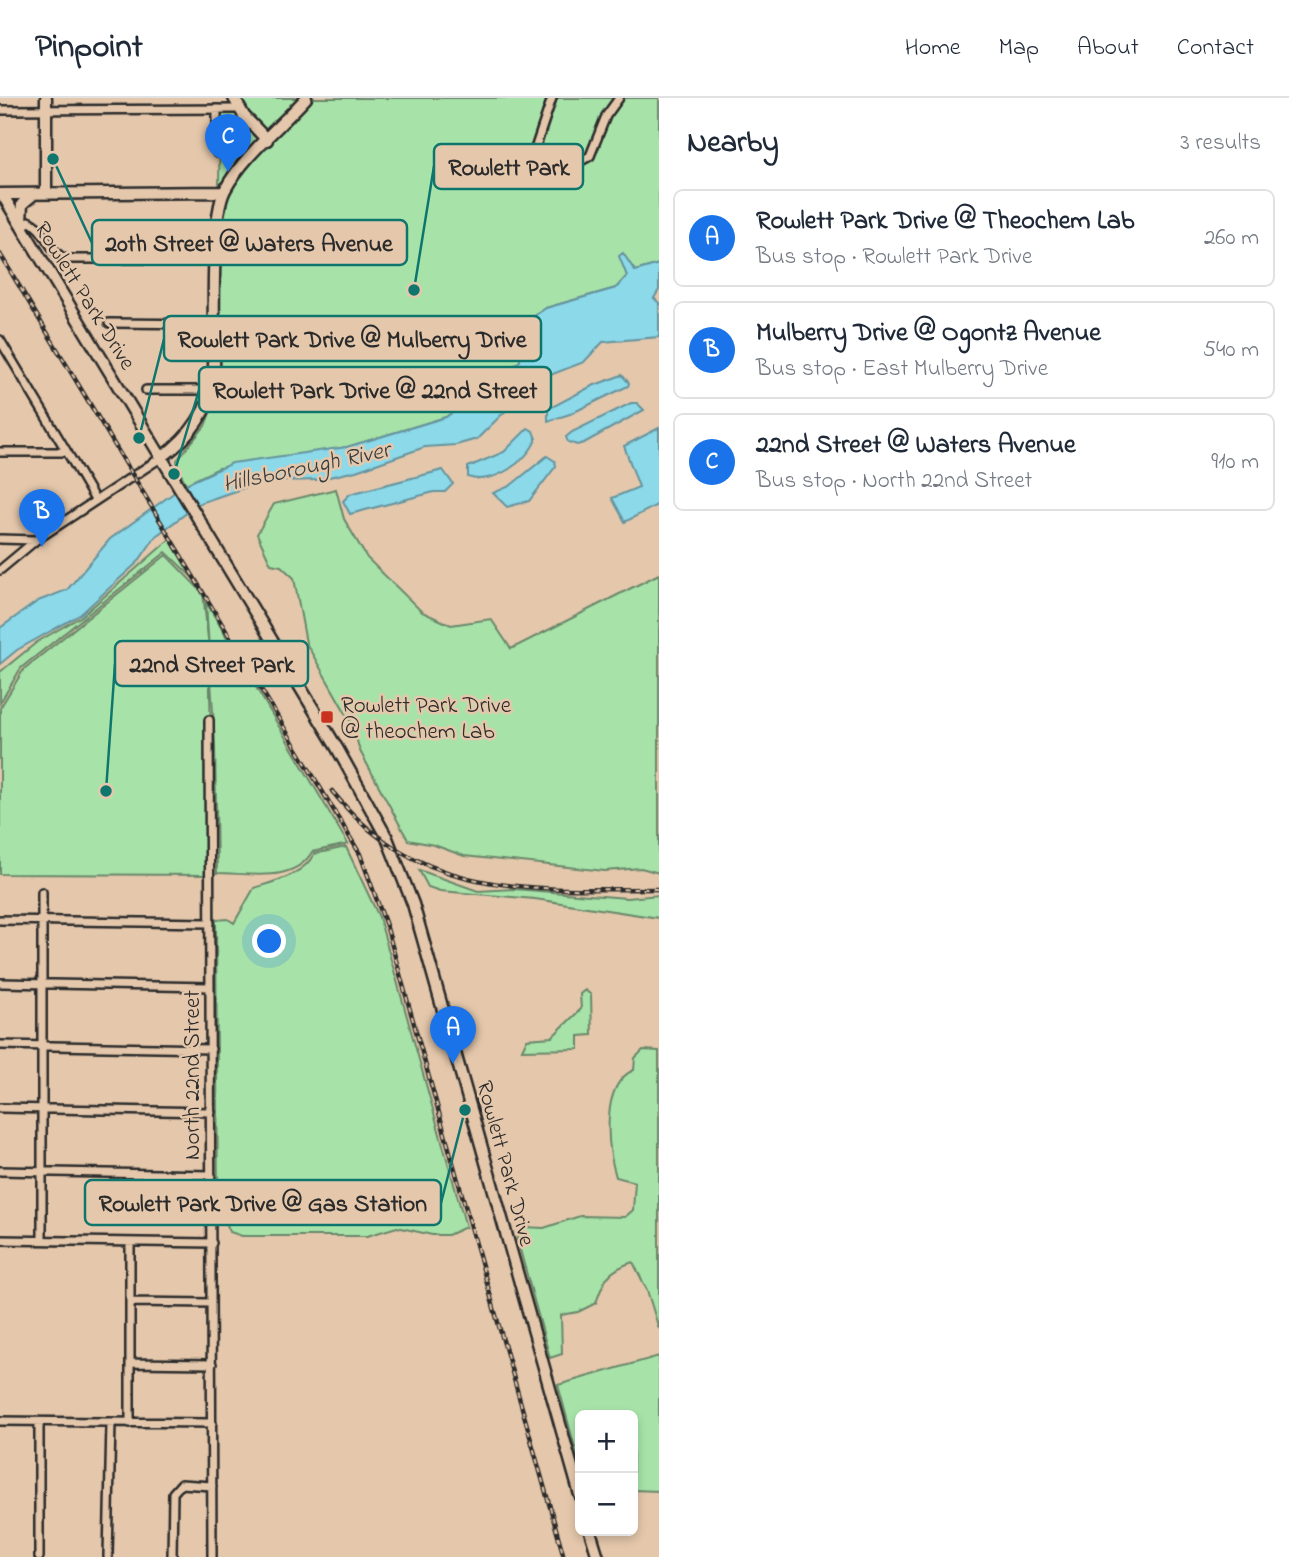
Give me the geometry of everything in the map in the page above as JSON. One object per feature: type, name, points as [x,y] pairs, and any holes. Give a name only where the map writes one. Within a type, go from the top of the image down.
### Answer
[{"type":"street","points":[[40,193],[46,98]]},
{"type":"street","points":[[234,98],[267,141]]},
{"type":"street","points":[[0,570],[36,540],[162,457],[191,431],[211,400],[218,220],[224,192],[240,168],[306,98]]},
{"type":"street","points":[[552,98],[533,155],[520,170],[521,176],[526,178],[561,172],[590,156],[606,116],[620,98]]},
{"type":"street","points":[[217,109],[217,153]]},
{"type":"street","points":[[0,110],[240,109]]},
{"type":"street","points":[[1,194],[224,192]]},
{"type":"street","points":[[23,229],[22,204],[40,193]]},
{"type":"street","name":"Rowlett Park Drive","points":[[1,194],[356,780],[401,869],[460,1064],[575,1477]]},
{"type":"street","points":[[23,229],[28,221],[36,225],[56,255],[65,259],[216,259]]},
{"type":"street","points":[[109,323],[215,324]]},
{"type":"street","points":[[0,340],[95,500]]},
{"type":"street","points":[[146,390],[212,390]]},
{"type":"street","points":[[0,453],[67,452]]},
{"type":"street","points":[[0,539],[36,540]]},
{"type":"street","name":"North 22nd Street","points":[[209,720],[212,1557]]},
{"type":"street","points":[[42,892],[42,1240]]},
{"type":"street","points":[[0,920],[210,923]]},
{"type":"street","points":[[0,983],[210,987]]},
{"type":"street","points":[[0,1045],[211,1049]]},
{"type":"street","points":[[0,1108],[211,1112]]},
{"type":"street","points":[[0,1171],[211,1175]]},
{"type":"street","points":[[0,1240],[212,1242]]},
{"type":"street","points":[[130,1242],[130,1423]]},
{"type":"street","points":[[130,1302],[211,1303]]},
{"type":"street","points":[[130,1363],[212,1364]]},
{"type":"street","points":[[0,1421],[212,1423]]},
{"type":"street","points":[[39,1422],[39,1557]]},
{"type":"street","points":[[108,1557],[111,1422]]},
{"type":"street","points":[[173,1557],[173,1493],[181,1484],[212,1486]]},
{"type":"street","points":[[592,1536],[592,1557]]},
{"type":"street","points":[[592,1536],[597,1557]]},
{"type":"green space","points":[[239,98],[659,98],[659,264],[635,271],[623,254],[620,256],[627,276],[616,288],[546,308],[522,333],[520,361],[446,417],[347,447],[219,468],[186,484],[177,460],[205,426],[220,387],[220,220],[234,185],[273,140],[250,119]]},
{"type":"green space","points":[[220,112],[238,112],[263,140],[223,189],[219,189]]},
{"type":"green space","points":[[336,489],[344,519],[367,558],[422,612],[451,625],[491,619],[511,649],[659,574],[659,873],[641,868],[605,871],[464,856],[434,845],[408,840],[360,751],[352,724],[306,643],[294,578],[281,566],[271,564],[257,534],[274,504]]},
{"type":"green space","points":[[170,539],[193,578],[166,552],[21,668],[0,703],[0,672],[37,642],[82,616]]},
{"type":"green space","points":[[166,555],[203,593],[209,648],[214,875],[0,874],[0,708],[24,669]]},
{"type":"green space","points":[[206,602],[348,844],[312,852],[294,869],[282,873],[217,873],[215,744]]},
{"type":"green space","points":[[346,847],[379,917],[466,1227],[448,1235],[432,1235],[397,1227],[367,1236],[242,1236],[230,1232],[218,1204],[216,920],[228,919],[234,923],[254,888],[296,872],[314,854]]},
{"type":"green space","points":[[419,870],[478,891],[514,889],[627,898],[659,895],[659,918],[535,899],[440,891],[428,887]]},
{"type":"green space","points":[[585,990],[591,995],[592,1035],[579,1036],[579,1049],[522,1050],[527,1039],[552,1037],[581,1009],[580,994]]},
{"type":"green space","points":[[643,1050],[659,1051],[659,1329],[647,1290],[633,1262],[608,1276],[596,1303],[578,1312],[561,1315],[562,1354],[550,1358],[517,1239],[524,1227],[544,1228],[580,1216],[625,1217],[633,1210],[635,1182],[616,1177],[610,1150],[609,1118],[616,1088],[623,1077],[634,1070],[635,1058]]},
{"type":"green space","points":[[659,1356],[659,1491],[638,1490],[638,1410],[575,1410],[575,1448],[558,1385]]},
{"type":"water","points":[[623,253],[635,271],[659,264],[659,290],[654,298],[659,303],[659,337],[603,342],[584,362],[537,380],[477,439],[456,445],[425,447],[356,471],[316,480],[261,482],[200,503],[156,536],[138,562],[81,614],[17,650],[0,664],[0,628],[38,601],[67,590],[110,539],[186,484],[232,463],[347,447],[446,417],[520,361],[522,333],[531,318],[546,308],[616,288],[627,276],[619,256]]},
{"type":"water","points":[[622,375],[629,383],[628,386],[570,414],[548,421],[548,409],[592,386]]},
{"type":"water","points":[[631,403],[637,403],[644,410],[584,443],[577,445],[568,442],[566,437],[572,432]]},
{"type":"water","points":[[528,428],[533,431],[536,439],[532,448],[517,464],[487,478],[468,477],[468,467],[504,452]]},
{"type":"water","points":[[659,428],[659,504],[625,522],[612,498],[639,487],[624,446]]},
{"type":"water","points":[[547,456],[555,461],[556,466],[529,501],[507,507],[493,493],[510,486]]},
{"type":"water","points":[[443,470],[453,484],[445,492],[434,492],[350,514],[343,501],[350,494]]},
{"type":"waterway","name":"Hillsborough River","points":[[558,350],[591,328]]},
{"type":"railway","points":[[0,254],[360,854],[387,928],[564,1557]]},
{"type":"railway","points":[[332,791],[366,827],[402,852],[441,870],[482,881],[524,887],[659,889]]},
{"type":"place","name":"20th Street @ Waters Avenue","points":[[53,159]]},
{"type":"place","name":"22nd Street @ Waters Avenue","points":[[228,172]]},
{"type":"place","name":"Rowlett Park","points":[[414,290]]},
{"type":"place","name":"Rowlett Park Drive @ Mulberry Drive","points":[[139,438]]},
{"type":"place","name":"Rowlett Park Drive @ 22nd Street","points":[[174,474]]},
{"type":"place","name":"Mulberry Drive @ Ogontz Avenue","points":[[42,547]]},
{"type":"place","name":"Rowlett Park Drive @ theochem Lab","points":[[327,717]]},
{"type":"place","name":"22nd Street Park","points":[[106,791]]},
{"type":"place","name":"Rowlett Park Drive @ Theochem Lab","points":[[453,1064]]},
{"type":"place","name":"Rowlett Park Drive @ Gas Station","points":[[465,1110]]}]
